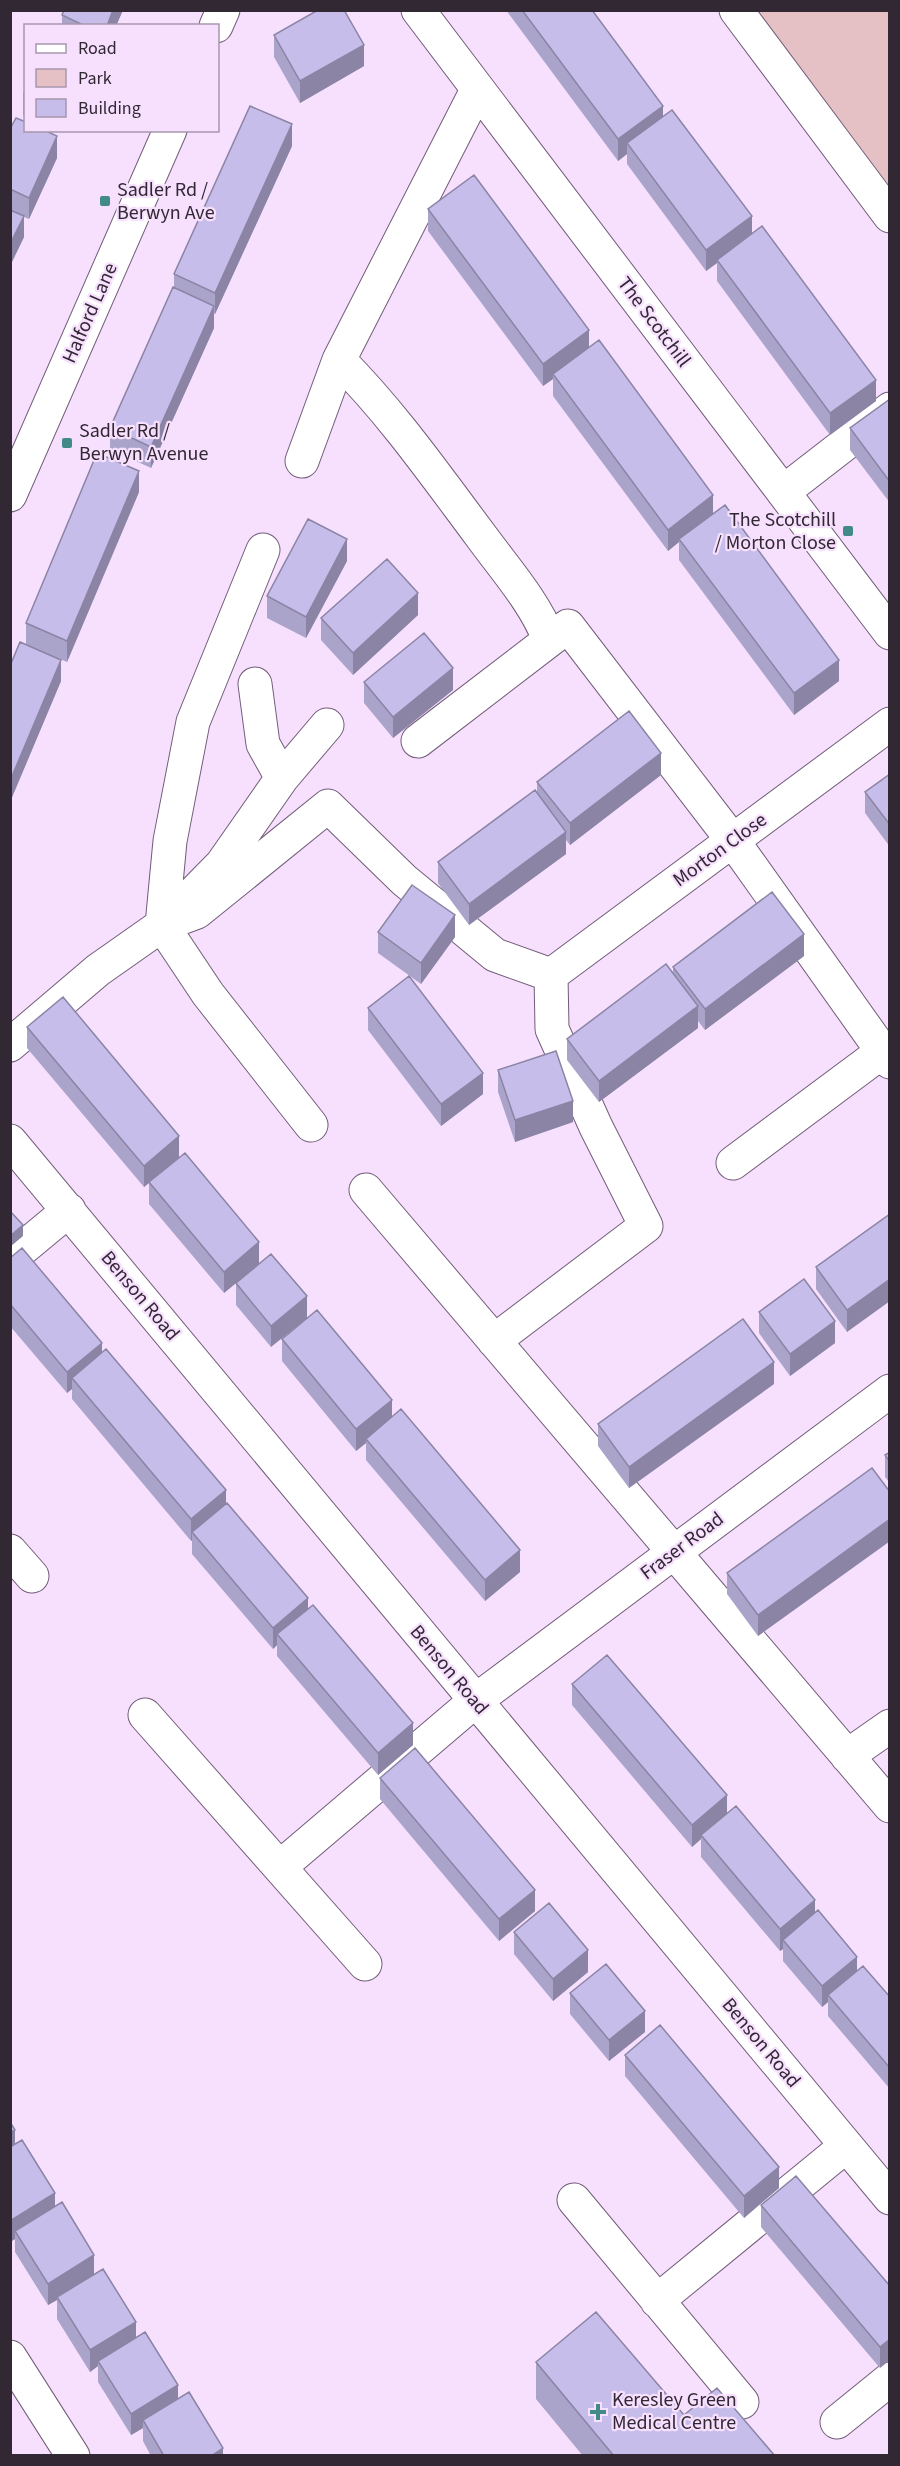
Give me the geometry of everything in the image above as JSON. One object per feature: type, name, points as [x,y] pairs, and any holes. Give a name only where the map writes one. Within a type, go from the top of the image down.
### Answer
[{"type":"street","points":[[217,24],[223,10]]},
{"type":"street","name":"The Scotchill","points":[[418,10],[890,633]]},
{"type":"street","points":[[736,10],[890,216]]},
{"type":"street","points":[[302,461],[339,360],[477,90]]},
{"type":"street","name":"Halford Lane","points":[[14,476],[169,132]]},
{"type":"street","points":[[339,360],[371,392],[466,516],[540,615],[549,639]]},
{"type":"street","points":[[783,492],[890,409]]},
{"type":"street","points":[[262,550],[193,722],[170,841],[162,925],[208,994],[311,1125]]},
{"type":"street","points":[[418,741],[568,626],[733,841],[886,1057],[733,1163]]},
{"type":"street","points":[[255,684],[263,744],[282,778]]},
{"type":"street","name":"Morton Close","points":[[551,975],[890,724]]},
{"type":"street","points":[[10,1044],[98,970],[162,925],[222,864],[282,778],[327,725]]},
{"type":"street","points":[[162,925],[197,912],[328,806],[404,880],[495,955],[551,975],[552,1029],[596,1127],[646,1226],[494,1341]]},
{"type":"street","name":"Benson Road","points":[[10,1142],[890,2198]]},
{"type":"street","points":[[366,1190],[890,1806]]},
{"type":"street","points":[[10,1259],[69,1210]]},
{"type":"street","name":"Fraser Road","points":[[280,1867],[475,1701],[890,1391]]},
{"type":"street","points":[[10,1551],[32,1576]]},
{"type":"street","points":[[145,1715],[365,1964]]},
{"type":"street","points":[[847,1756],[890,1726]]},
{"type":"street","points":[[657,2301],[846,2146]]},
{"type":"street","points":[[574,2200],[742,2402]]},
{"type":"street","points":[[10,2357],[73,2456]]},
{"type":"street","points":[[837,2422],[890,2379]]},
{"type":"green space","points":[[752,11],[889,11],[889,194]]},
{"type":"building","points":[[64,10],[113,10],[108,24],[81,24],[62,15]]},
{"type":"building","points":[[318,10],[344,10],[364,45],[300,81],[274,35]]},
{"type":"building","points":[[522,10],[592,10],[663,106],[618,139]]},
{"type":"building","points":[[250,106],[292,124],[215,293],[174,274]]},
{"type":"building","points":[[672,110],[752,216],[706,250],[627,143]]},
{"type":"building","points":[[16,118],[24,121],[24,132],[48,132],[57,136],[29,198],[10,189],[10,129]]},
{"type":"building","points":[[474,175],[589,330],[543,364],[428,209]]},
{"type":"building","points":[[10,210],[24,216],[10,244]]},
{"type":"building","points":[[762,226],[876,380],[830,413],[717,260]]},
{"type":"building","points":[[173,287],[214,306],[151,447],[110,428]]},
{"type":"building","points":[[599,340],[713,495],[668,530],[553,374]]},
{"type":"building","points":[[890,399],[890,482],[850,428]]},
{"type":"building","points":[[97,453],[139,471],[67,641],[26,623]]},
{"type":"building","points":[[725,505],[839,660],[794,693],[679,539]]},
{"type":"building","points":[[308,519],[347,539],[306,617],[267,596]]},
{"type":"building","points":[[387,559],[418,593],[353,653],[321,618]]},
{"type":"building","points":[[424,633],[453,668],[393,717],[364,682]]},
{"type":"building","points":[[20,642],[61,660],[10,781],[10,666]]},
{"type":"building","points":[[629,711],[661,753],[570,823],[537,782]]},
{"type":"building","points":[[890,774],[890,825],[865,792]]},
{"type":"building","points":[[535,790],[566,832],[469,904],[438,862]]},
{"type":"building","points":[[412,885],[455,915],[421,963],[378,932]]},
{"type":"building","points":[[772,892],[804,934],[705,1009],[673,967]]},
{"type":"building","points":[[666,964],[698,1006],[599,1081],[567,1039]]},
{"type":"building","points":[[409,976],[483,1073],[441,1104],[368,1008]]},
{"type":"building","points":[[63,997],[179,1136],[144,1166],[27,1027]]},
{"type":"building","points":[[556,1051],[573,1101],[515,1120],[498,1070]]},
{"type":"building","points":[[185,1153],[259,1242],[224,1272],[149,1182]]},
{"type":"building","points":[[10,1211],[23,1225],[10,1236]]},
{"type":"building","points":[[890,1214],[890,1279],[847,1310],[816,1267]]},
{"type":"building","points":[[22,1248],[102,1343],[67,1372],[10,1304],[10,1258]]},
{"type":"building","points":[[271,1254],[307,1296],[271,1326],[236,1283]]},
{"type":"building","points":[[804,1279],[835,1321],[790,1354],[759,1312]]},
{"type":"building","points":[[317,1310],[392,1400],[356,1429],[282,1339]]},
{"type":"building","points":[[743,1319],[774,1362],[629,1467],[598,1424]]},
{"type":"building","points":[[106,1349],[226,1490],[191,1519],[72,1378]]},
{"type":"building","points":[[401,1409],[520,1550],[485,1580],[366,1439]]},
{"type":"building","points":[[890,1452],[890,1462],[885,1455]]},
{"type":"building","points":[[872,1468],[890,1492],[890,1519],[758,1615],[727,1573]]},
{"type":"building","points":[[227,1503],[308,1598],[273,1628],[192,1532]]},
{"type":"building","points":[[313,1605],[413,1723],[378,1753],[277,1634]]},
{"type":"building","points":[[607,1655],[727,1795],[692,1825],[572,1684]]},
{"type":"building","points":[[415,1748],[535,1890],[499,1919],[380,1778]]},
{"type":"building","points":[[736,1806],[815,1900],[780,1929],[701,1835]]},
{"type":"building","points":[[549,1903],[588,1950],[553,1979],[514,1932]]},
{"type":"building","points":[[818,1910],[857,1957],[822,1986],[783,1940]]},
{"type":"building","points":[[606,1964],[645,2011],[609,2040],[570,1993]]},
{"type":"building","points":[[863,1966],[890,1997],[890,2068],[828,1995]]},
{"type":"building","points":[[660,2025],[779,2167],[744,2196],[625,2055]]},
{"type":"building","points":[[10,2122],[15,2130],[10,2132]]},
{"type":"building","points":[[22,2140],[55,2193],[10,2221],[10,2147]]},
{"type":"building","points":[[796,2176],[890,2286],[890,2339],[880,2347],[761,2205]]},
{"type":"building","points":[[62,2202],[94,2255],[48,2284],[15,2231]]},
{"type":"building","points":[[103,2269],[136,2322],[90,2350],[57,2297]]},
{"type":"building","points":[[596,2312],[684,2415],[717,2388],[775,2456],[614,2456],[536,2362]]},
{"type":"building","points":[[145,2332],[178,2385],[131,2414],[98,2361]]},
{"type":"building","points":[[189,2392],[223,2448],[211,2456],[164,2456],[143,2420]]},
{"type":"place","name":"Sadler Rd / Berwyn Ave","points":[[105,201]]},
{"type":"place","name":"Sadler Rd / Berwyn Avenue","points":[[67,443]]},
{"type":"place","name":"The Scotchill / Morton Close","points":[[848,531]]},
{"type":"place","name":"Keresley Green Medical Centre","points":[[598,2412]]}]
